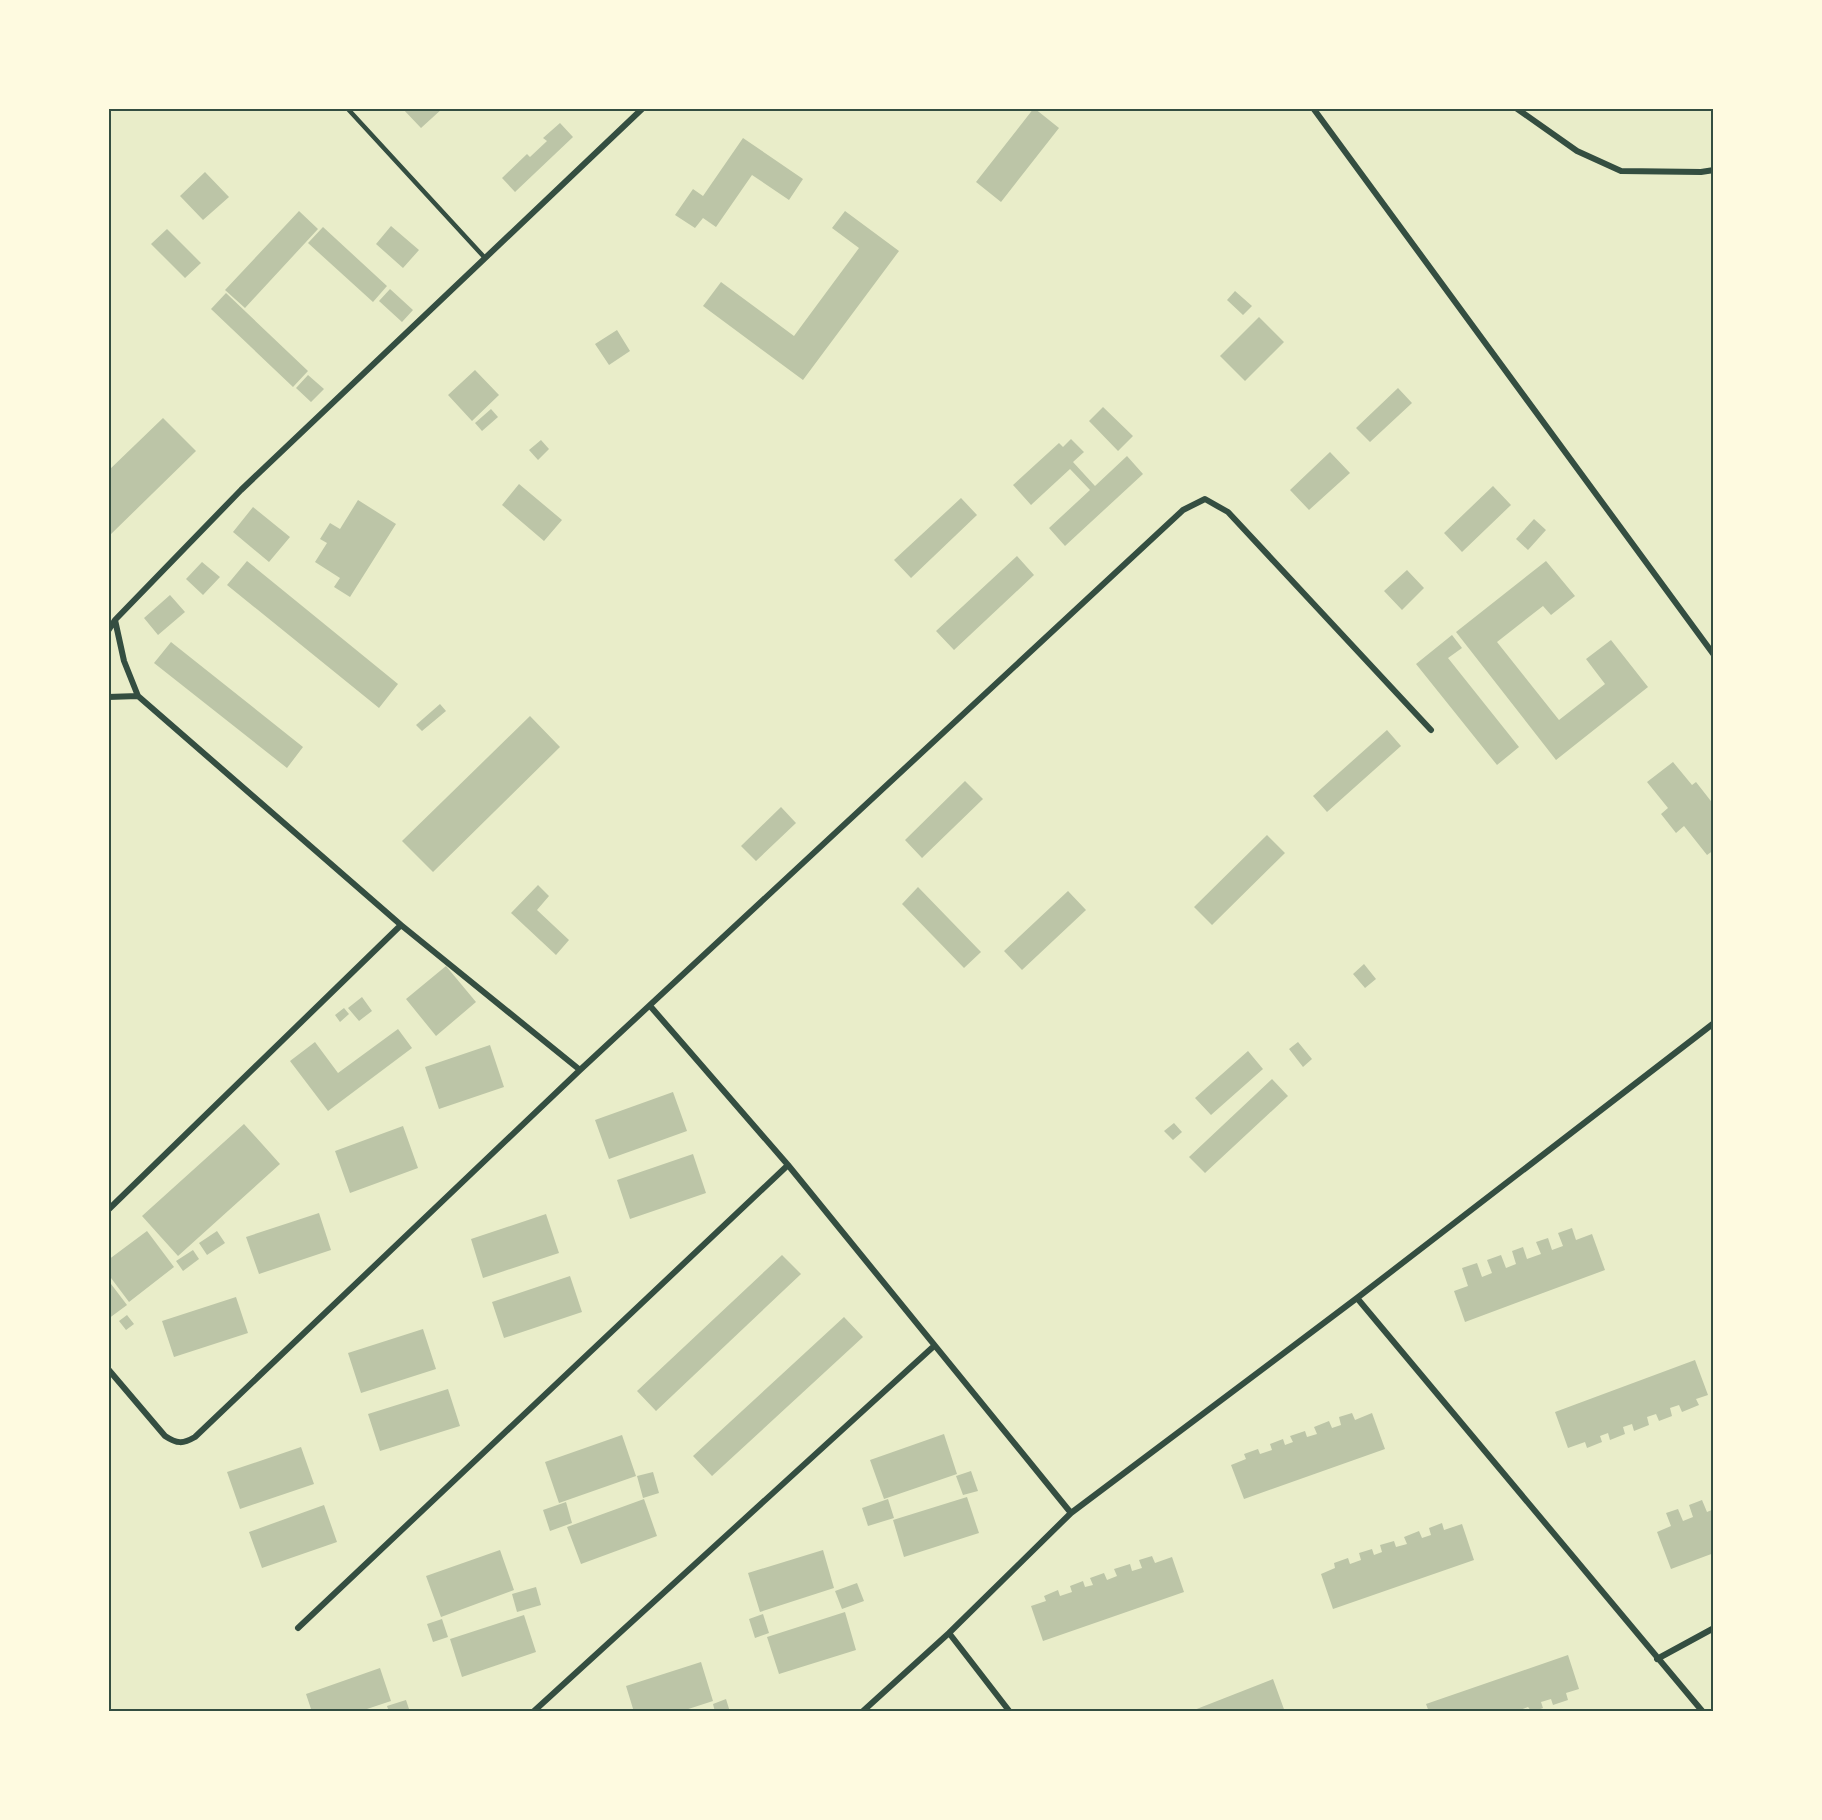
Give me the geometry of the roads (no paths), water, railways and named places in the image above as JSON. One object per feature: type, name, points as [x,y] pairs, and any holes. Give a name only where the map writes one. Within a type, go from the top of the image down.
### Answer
[{"type":"street","points":[[108,631],[241,490],[643,108]]},
{"type":"street","points":[[1313,108],[1714,655]]},
{"type":"street","points":[[1516,108],[1577,151],[1621,171],[1701,172],[1714,170]]},
{"type":"street","points":[[108,1369],[165,1436],[176,1443],[195,1437],[580,1070],[651,1007],[1183,510],[1204,499],[1228,512],[1431,730]]},
{"type":"street","points":[[116,620],[124,660],[138,696],[401,925],[580,1070]]},
{"type":"street","points":[[108,697],[138,696]]},
{"type":"street","points":[[108,1210],[401,925]]},
{"type":"street","points":[[651,1007],[788,1164],[1071,1513]]},
{"type":"street","points":[[862,1712],[949,1634],[1071,1513],[1357,1298],[1714,1023]]},
{"type":"street","points":[[298,1628],[788,1164]]},
{"type":"street","points":[[1357,1298],[1703,1712]]},
{"type":"street","points":[[533,1712],[934,1346]]},
{"type":"street","points":[[1658,1659],[1714,1628]]},
{"type":"street","points":[[949,1634],[1010,1712]]},
{"type":"lane","points":[[347,108],[485,258]]}]
